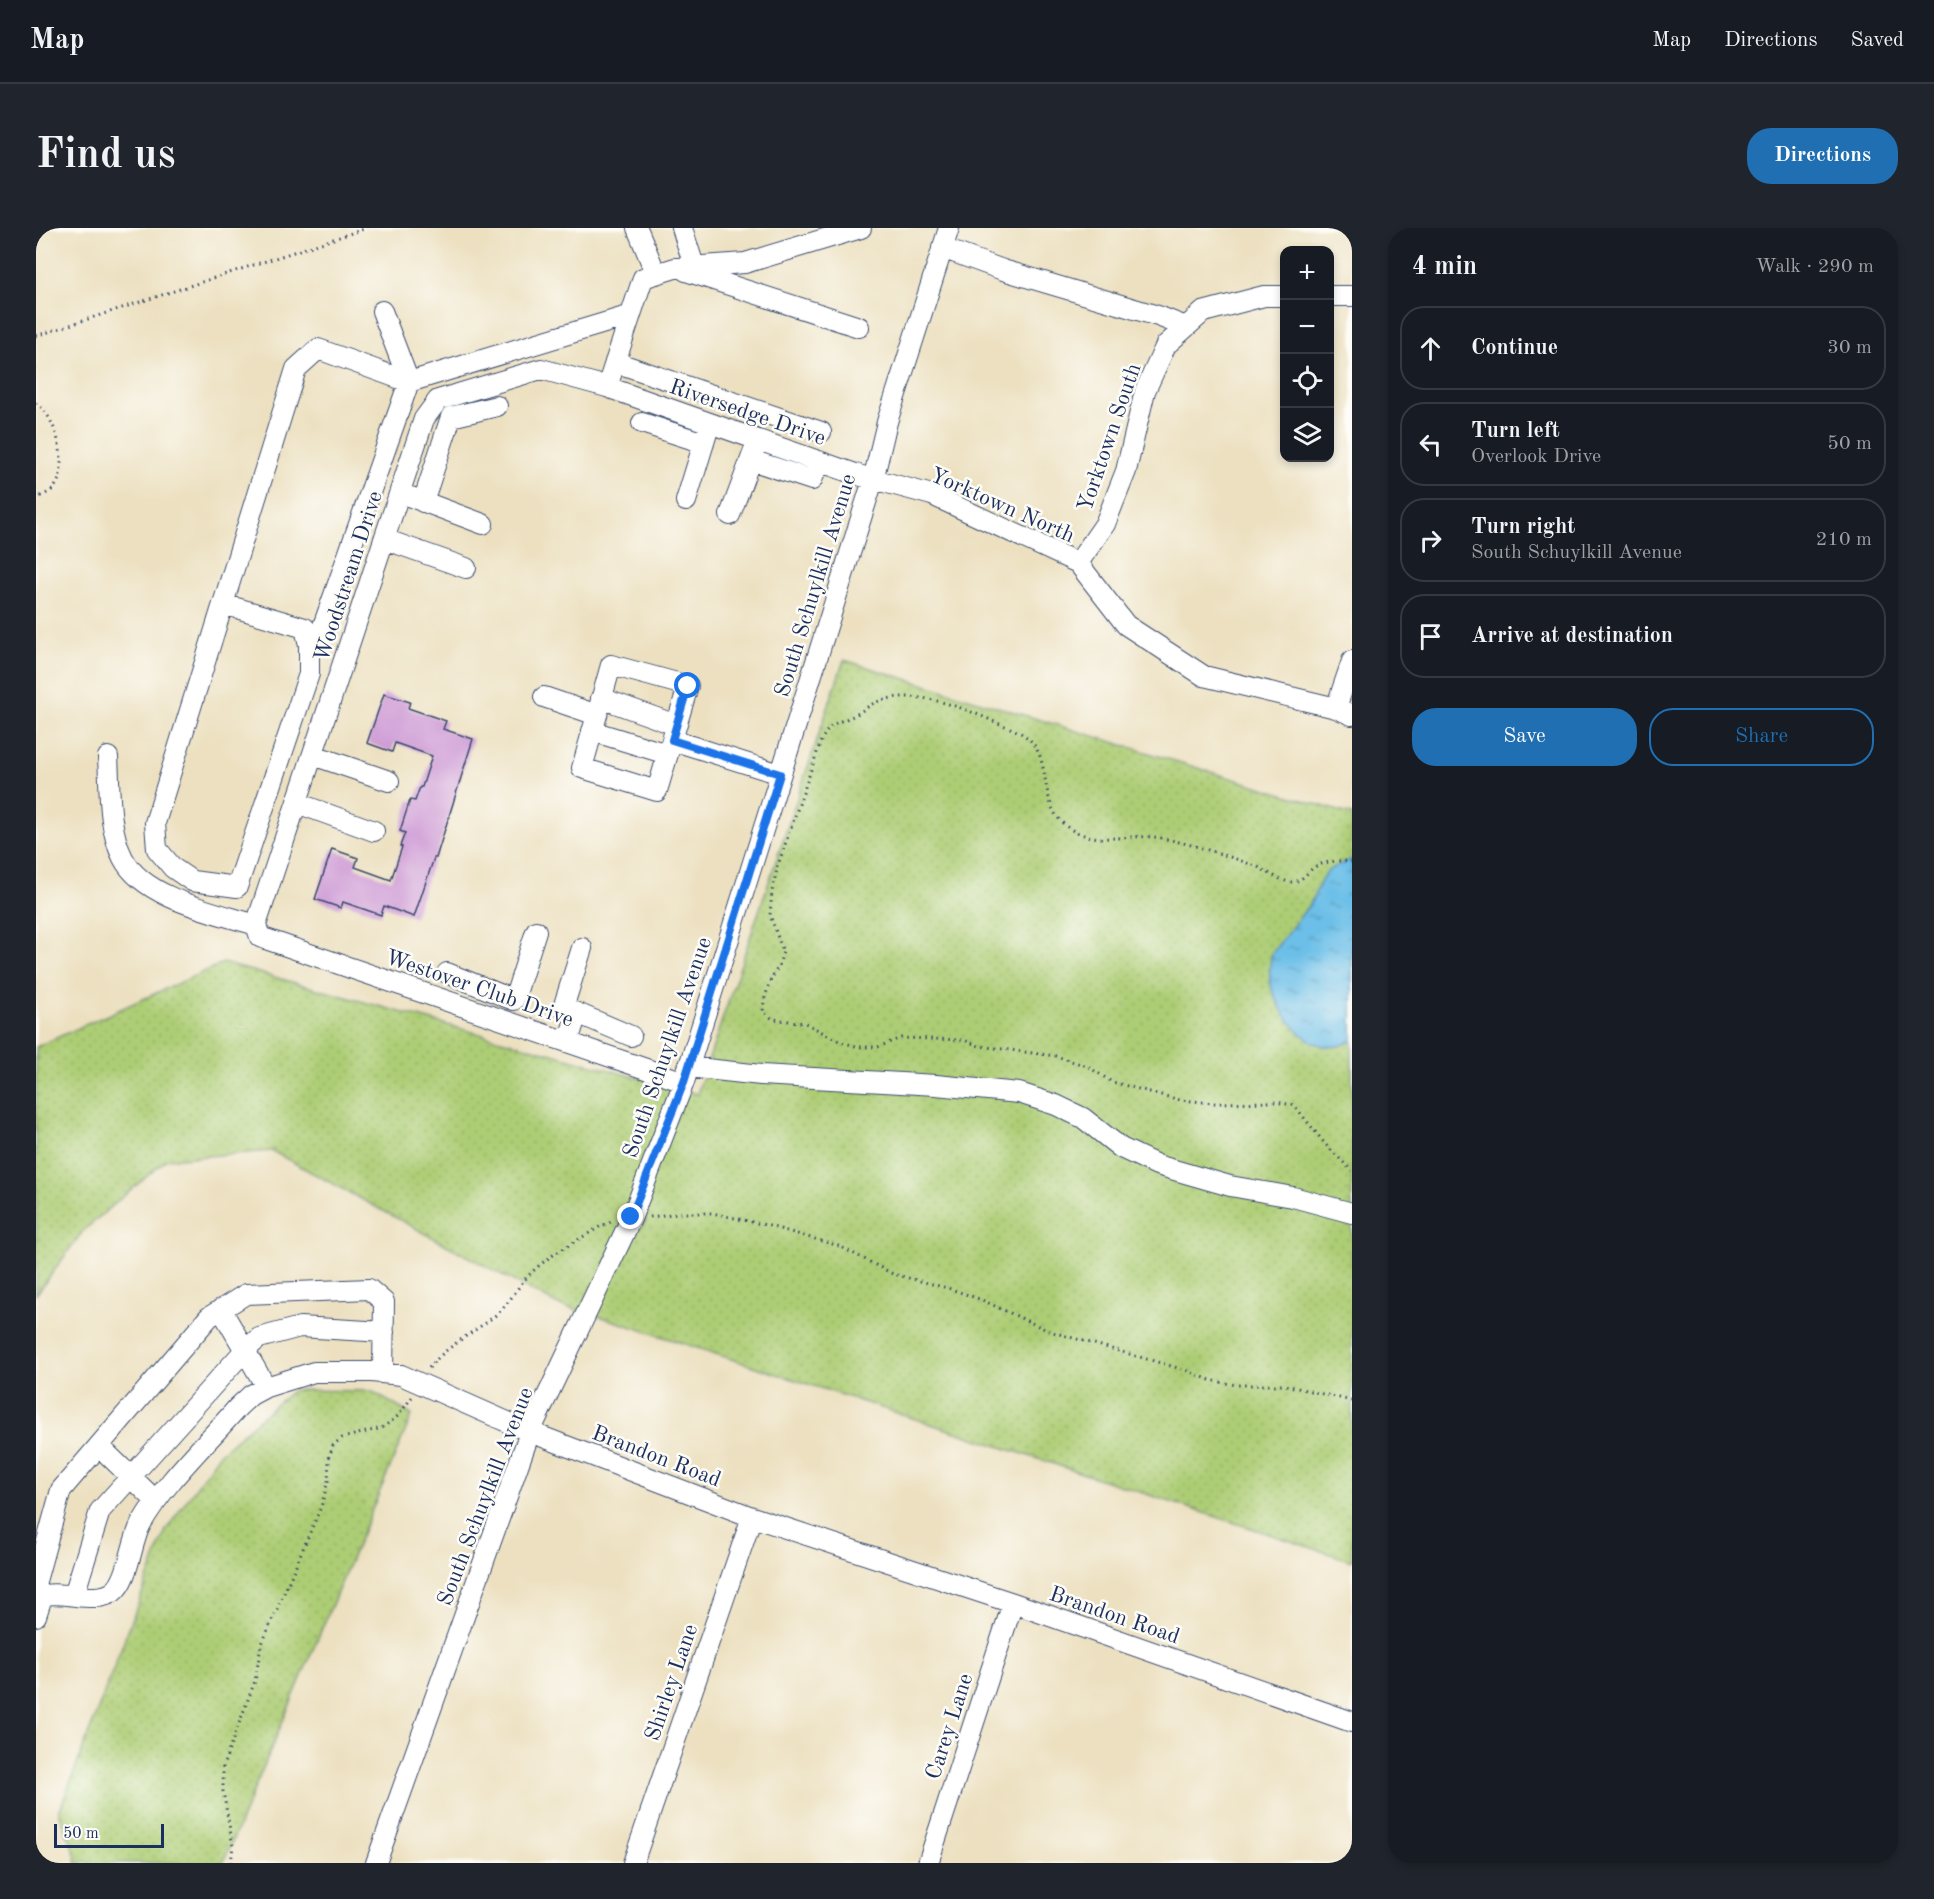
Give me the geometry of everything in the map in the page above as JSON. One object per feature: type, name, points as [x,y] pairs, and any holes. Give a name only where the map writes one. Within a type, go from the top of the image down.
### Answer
[{"type":"street","points":[[637,228],[656,274]]},
{"type":"street","points":[[682,228],[685,267]]},
{"type":"street","points":[[607,387],[643,278],[685,267],[746,262],[861,228]]},
{"type":"street","name":"South Schuylkill Avenue","points":[[376,1863],[530,1432],[631,1219],[686,1074],[873,480],[887,422],[949,228]]},
{"type":"street","points":[[942,248],[1003,270],[1158,316],[1186,327]]},
{"type":"street","points":[[685,267],[859,327]]},
{"type":"street","name":"Yorktown South","points":[[1078,563],[1105,524],[1122,481],[1145,391],[1166,345],[1203,312],[1264,296],[1280,296]]},
{"type":"street","points":[[1334,296],[1352,296]]},
{"type":"street","points":[[382,311],[409,382],[313,630],[309,645],[309,674],[237,887],[192,881],[173,868],[157,849],[155,823],[296,369],[318,350],[409,382],[631,315]]},
{"type":"street","points":[[615,362],[821,432]]},
{"type":"street","name":"Woodstream Drive","points":[[258,931],[294,809],[424,419],[438,400],[541,369],[607,387]]},
{"type":"street","name":"Riversedge Drive","points":[[607,387],[873,480]]},
{"type":"street","points":[[423,502],[451,417],[497,406]]},
{"type":"street","points":[[642,423],[704,442]]},
{"type":"street","points":[[686,501],[710,423]]},
{"type":"street","points":[[730,515],[759,440]]},
{"type":"street","points":[[751,460],[812,480],[819,461]]},
{"type":"street","name":"Yorktown North","points":[[873,480],[932,495],[1078,563],[1126,625],[1204,676],[1344,711]]},
{"type":"street","points":[[400,493],[483,524]]},
{"type":"street","points":[[384,539],[466,568]]},
{"type":"street","points":[[223,604],[351,639]]},
{"type":"street","points":[[1344,711],[1352,661]]},
{"type":"street","points":[[611,665],[688,686],[672,740],[657,791],[582,768],[611,665]]},
{"type":"street","points":[[544,697],[780,774]]},
{"type":"street","points":[[597,715],[672,740]]},
{"type":"street","points":[[313,755],[389,781]]},
{"type":"street","name":"Westover Club Drive","points":[[108,757],[112,815],[117,841],[123,859],[139,878],[152,888],[174,899],[258,931],[496,1018],[568,1042],[686,1074],[761,1075],[936,1085],[1019,1093],[1056,1105],[1083,1118],[1121,1148],[1157,1165],[1230,1185],[1293,1197],[1352,1213]]},
{"type":"street","points":[[263,810],[294,809],[374,831]]},
{"type":"street","points":[[447,973],[514,1000],[536,931]]},
{"type":"street","points":[[582,948],[564,1008],[631,1036]]},
{"type":"street","points":[[496,1018],[503,996]]},
{"type":"street","points":[[568,1042],[578,1013]]},
{"type":"street","points":[[36,1616],[38,1590],[61,1490],[209,1317],[246,1294],[369,1289],[384,1302],[383,1373]]},
{"type":"street","points":[[221,1309],[266,1387]]},
{"type":"street","points":[[74,1595],[100,1512],[245,1350],[259,1338],[300,1327],[384,1332]]},
{"type":"street","name":"Brandon Road","points":[[38,1590],[96,1597],[114,1591],[122,1582],[139,1528],[156,1501],[251,1395],[266,1387],[314,1372],[383,1373],[401,1375],[530,1432],[752,1517],[1013,1604],[1352,1722]]},
{"type":"street","points":[[99,1446],[156,1501]]},
{"type":"street","name":"Shirley Lane","points":[[633,1863],[752,1517]]},
{"type":"street","name":"Carey Lane","points":[[928,1863],[1013,1604]]},
{"type":"path","points":[[36,336],[367,228]]},
{"type":"path","points":[[36,403],[50,418],[60,449],[61,471],[52,490],[36,498]]},
{"type":"path","points":[[1352,862],[1341,860],[1328,862],[1314,867],[1303,878],[1292,882],[1279,879],[1256,866],[1165,838],[1143,836],[1103,839],[1079,833],[1059,820],[1049,801],[1040,755],[1029,739],[1016,730],[976,713],[924,698],[907,697],[876,702],[854,716],[828,728],[821,741],[778,865],[772,891],[770,915],[783,952],[769,984],[763,1012],[773,1019],[805,1023],[839,1041],[858,1047],[878,1047],[901,1038],[964,1041],[979,1046],[1056,1056],[1087,1066],[1112,1082],[1180,1100],[1215,1103],[1275,1102],[1294,1105],[1326,1145],[1352,1171]]},
{"type":"path","points":[[231,1863],[233,1846],[223,1791],[224,1766],[255,1682],[261,1646],[321,1507],[328,1481],[328,1458],[333,1445],[342,1438],[382,1428],[398,1416],[437,1358],[455,1342],[498,1313],[528,1275],[601,1226],[616,1220],[678,1213],[712,1213],[766,1225],[839,1246],[893,1274],[951,1289],[982,1300],[1049,1330],[1185,1370],[1210,1380],[1236,1385],[1285,1385],[1352,1401]]},
{"type":"green space","points":[[844,660],[1352,815],[1352,1561],[599,1316],[558,1305],[272,1151],[167,1159],[83,1231],[36,1295],[36,1047],[223,963],[697,1094]]},
{"type":"green space","points":[[293,1390],[371,1391],[412,1415],[223,1863],[76,1863],[77,1859],[59,1812],[166,1530],[220,1453]]},
{"type":"water","points":[[1352,859],[1352,1041],[1329,1047],[1319,1045],[1301,1034],[1286,1017],[1271,988],[1270,963],[1272,953],[1310,904],[1323,877],[1330,869]]},
{"type":"building","points":[[384,694],[410,702],[408,708],[446,721],[443,729],[473,739],[436,858],[434,858],[414,917],[384,906],[381,915],[343,902],[341,908],[315,899],[332,849],[358,858],[355,867],[391,880],[402,847],[400,846],[405,833],[400,831],[410,800],[415,801],[422,787],[432,756],[395,743],[392,752],[367,743]]},
{"type":"route","points":[[631,1217],[684,1082],[780,774],[672,740],[688,686]]}]
